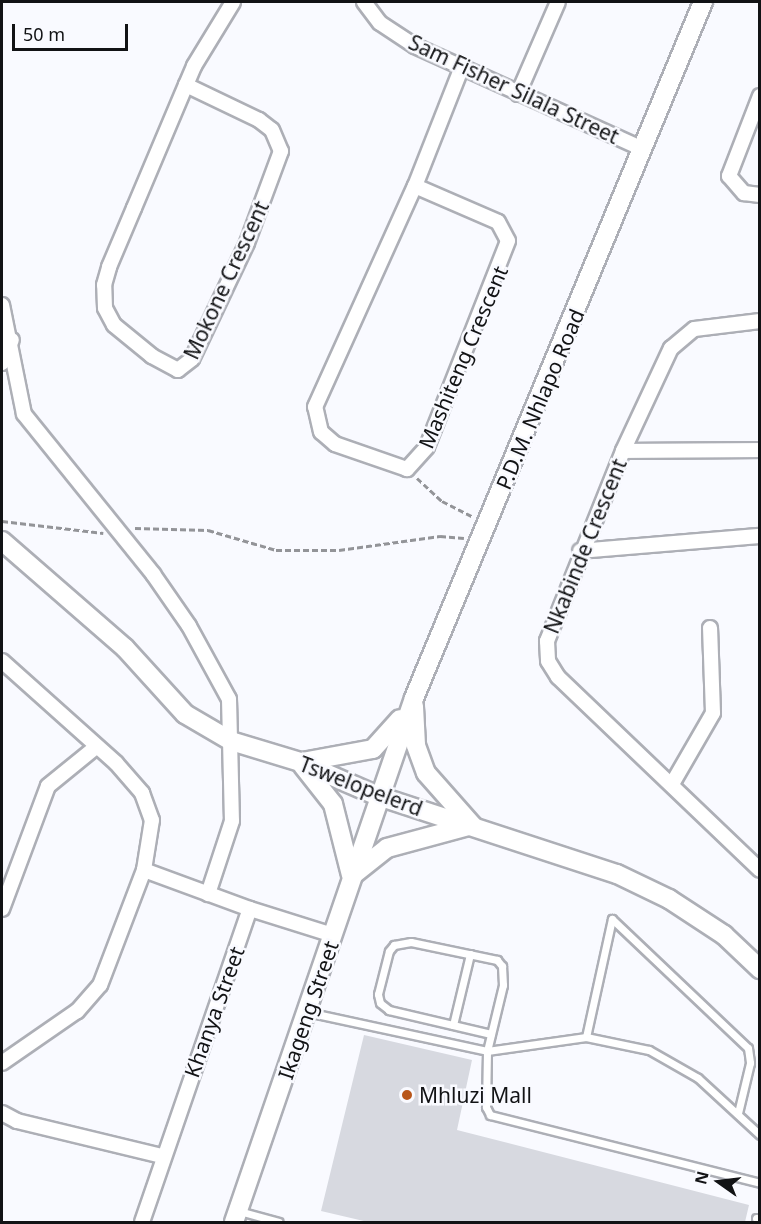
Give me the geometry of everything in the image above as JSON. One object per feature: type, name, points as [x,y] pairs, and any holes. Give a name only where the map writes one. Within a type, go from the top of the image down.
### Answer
[{"type":"street","name":"Mokone Crescent","points":[[186,85],[259,120],[272,130],[281,152],[247,243],[192,359],[178,370],[152,356],[114,325],[103,296],[109,267],[186,85],[233,2]]},
{"type":"street","name":"Sam Fisher Silala Street","points":[[364,2],[380,23],[462,69],[641,148]]},
{"type":"street","points":[[518,94],[558,2]]},
{"type":"street","name":"P.D.M. Nhlapo Road","points":[[378,796],[414,698],[641,148],[704,2]]},
{"type":"street","name":"Mashiteng Crescent","points":[[415,186],[498,222],[508,241],[427,447],[407,469],[335,444],[321,432],[315,407],[415,186],[462,69]]},
{"type":"street","points":[[759,96],[729,176],[744,193],[759,195]]},
{"type":"street","points":[[2,305],[12,340],[24,414],[78,477],[116,534],[153,574],[223,683],[229,699],[232,821],[208,894]]},
{"type":"street","name":"Nkabinde Crescent","points":[[759,321],[694,329],[680,337],[652,382],[551,622],[549,661],[582,702],[672,784],[759,870]]},
{"type":"street","points":[[2,363],[12,340]]},
{"type":"street","points":[[622,451],[759,450]]},
{"type":"street","points":[[580,551],[759,536]]},
{"type":"street","name":"Tswelopelerd","points":[[2,541],[125,648],[185,714],[231,741],[300,762],[378,796],[616,874],[669,899],[724,935],[759,969]]},
{"type":"street","points":[[672,784],[713,713],[710,628]]},
{"type":"street","points":[[2,661],[116,763],[149,806],[151,837],[144,870],[107,970],[91,1000],[2,1064]]},
{"type":"street","points":[[414,698],[416,745],[426,773],[472,825],[387,848],[352,876],[333,804],[300,762],[373,749],[392,731],[414,698]]},
{"type":"street","points":[[2,909],[48,786],[96,747]]},
{"type":"street","name":"Ikageng Street","points":[[237,1217],[378,796]]},
{"type":"street","points":[[144,870],[250,909],[333,935]]},
{"type":"street","name":"Khanya Street","points":[[142,1222],[162,1156],[250,909]]},
{"type":"street","points":[[2,1113],[17,1121],[162,1156]]},
{"type":"lane","points":[[586,1037],[612,919],[748,1048],[750,1063],[738,1113]]},
{"type":"lane","points":[[491,1034],[389,1010],[378,994],[394,945],[411,942],[496,960],[504,972],[491,1034],[487,1051],[486,1107],[499,1120],[759,1183]]},
{"type":"lane","points":[[453,1025],[470,954]]},
{"type":"lane","points":[[307,1012],[487,1051],[586,1037],[665,1057],[699,1078],[759,1135]]},
{"type":"lane","points":[[237,1217],[279,1222]]},
{"type":"path","points":[[407,469],[442,501],[483,532]]},
{"type":"path","points":[[2,521],[116,534],[134,528],[208,530],[276,550],[339,550],[483,532]]},
{"type":"building","name":"Mhluzi Mall","points":[[364,1035],[472,1060],[457,1130],[749,1205],[745,1222],[368,1222],[321,1211]]},
{"type":"place","name":"Mhluzi Mall","points":[[407,1095]]}]
